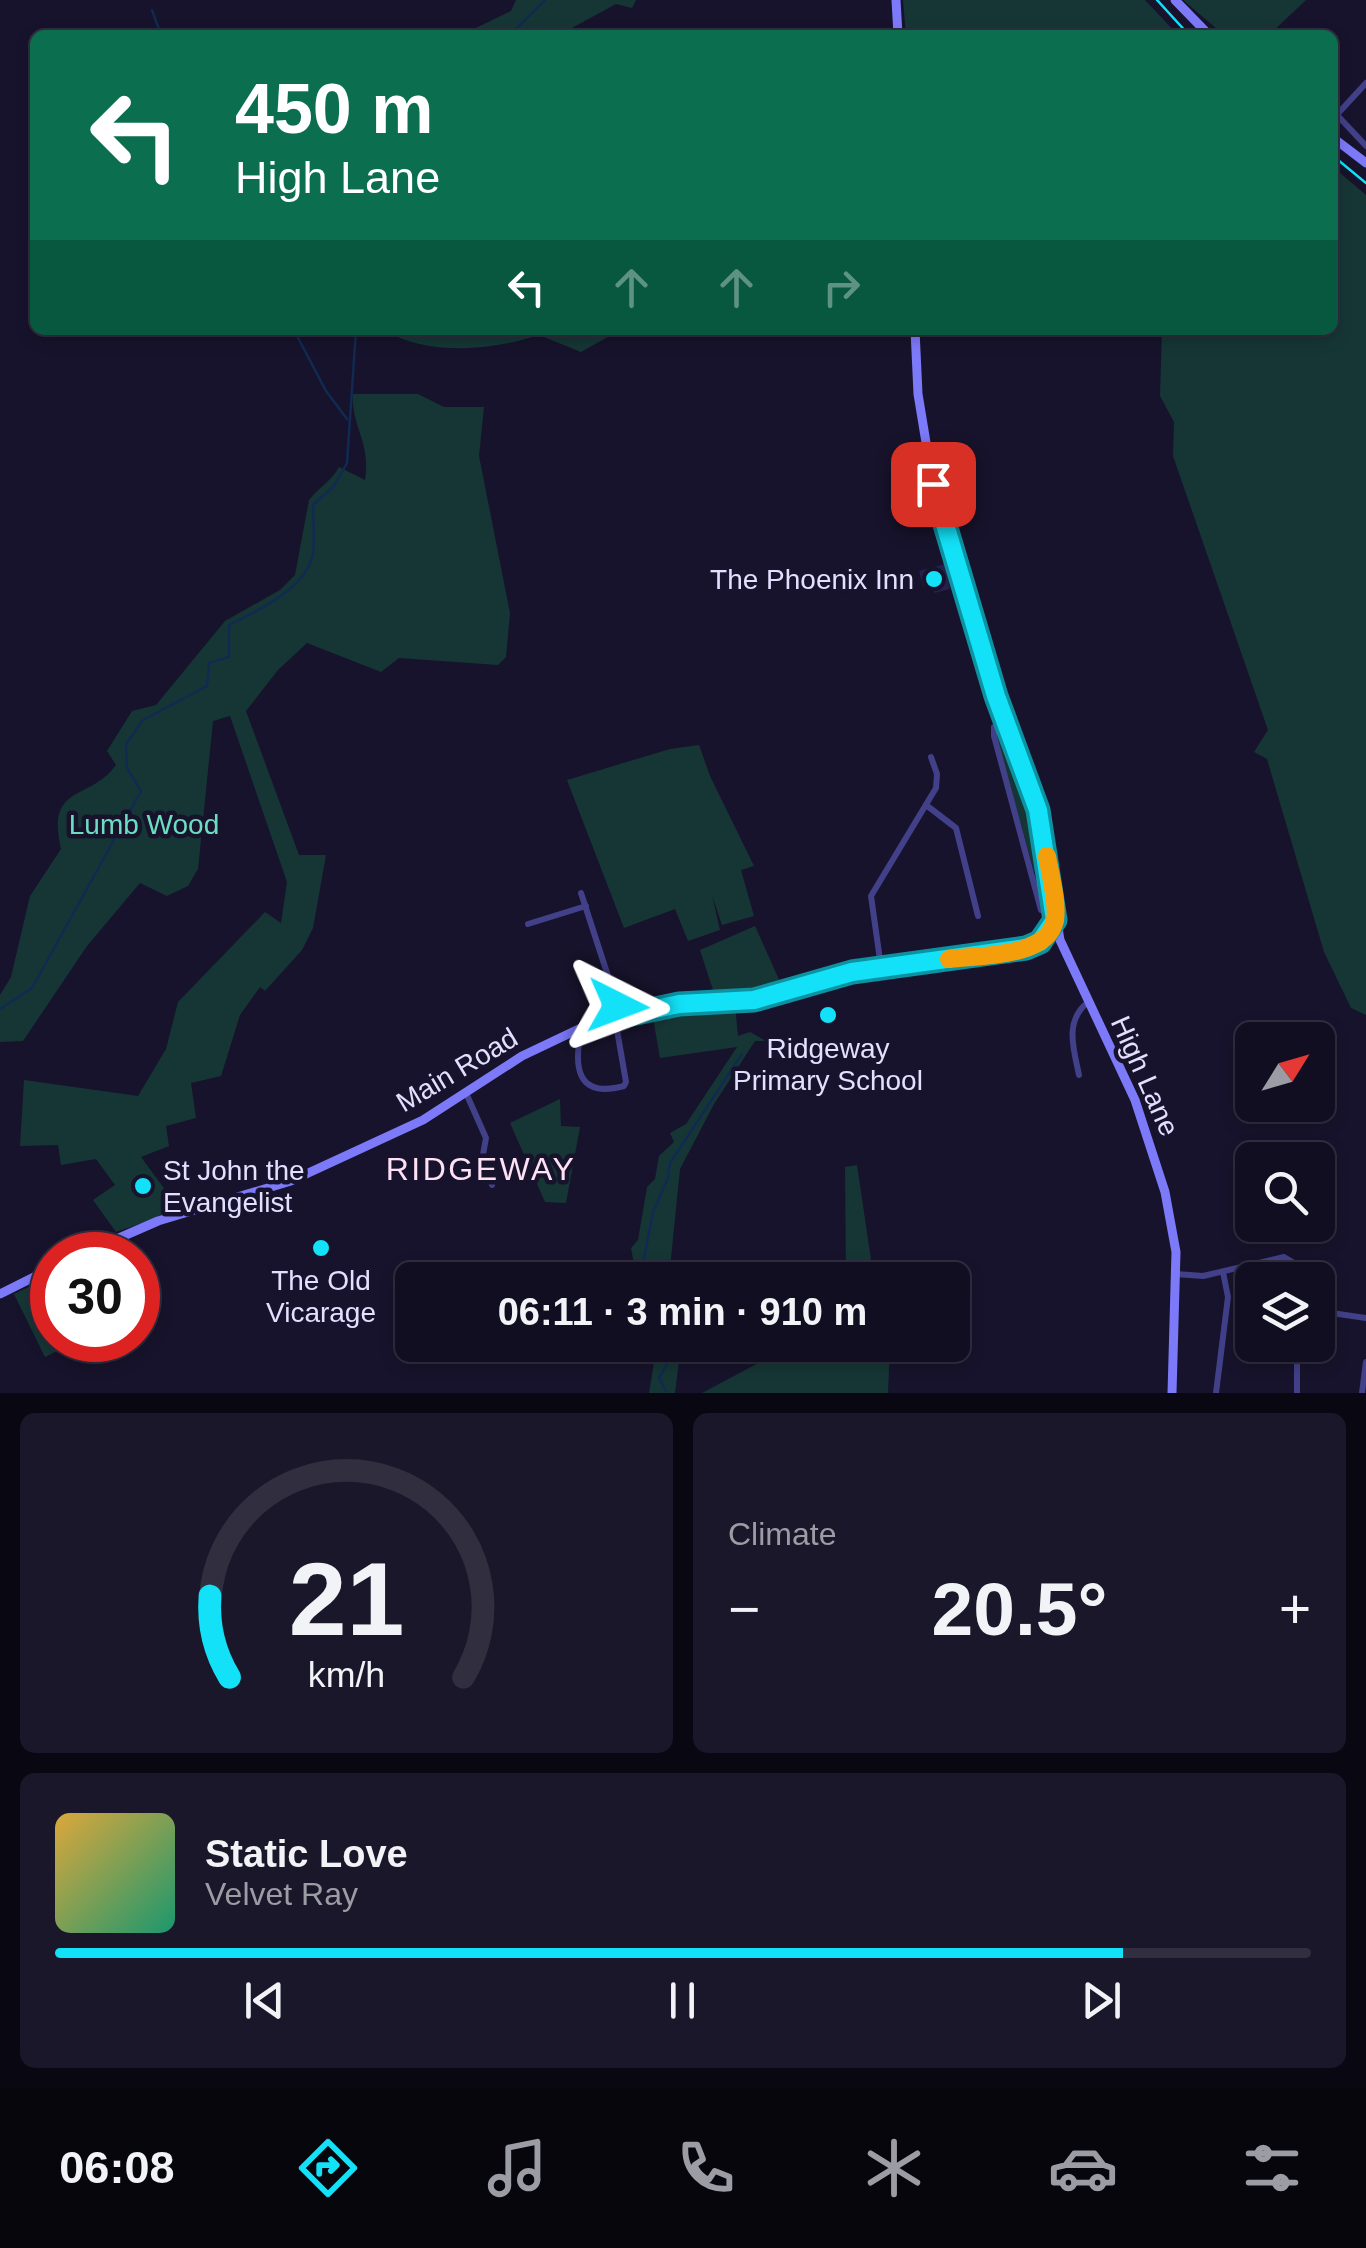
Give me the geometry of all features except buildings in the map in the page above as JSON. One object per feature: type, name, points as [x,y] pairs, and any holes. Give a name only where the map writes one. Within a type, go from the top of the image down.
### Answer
[{"type":"street","points":[[896,0],[898,30]]},
{"type":"street","points":[[1175,0],[1204,30]]},
{"type":"street","points":[[1338,115],[1366,83]]},
{"type":"street","points":[[1338,121],[1366,146]]},
{"type":"street","points":[[1338,142],[1366,163]]},
{"type":"street","name":"High Lane","points":[[915,335],[918,394],[933,484],[1005,722],[1030,784],[1064,952],[1135,1100],[1172,1219],[1176,1274],[1172,1393]]},
{"type":"street","points":[[1005,722],[994,728],[994,736],[1041,910]]},
{"type":"street","points":[[881,967],[871,896],[938,782],[931,758]]},
{"type":"street","points":[[926,805],[956,828],[978,916]]},
{"type":"street","points":[[581,893],[622,1016]]},
{"type":"street","points":[[528,924],[586,906]]},
{"type":"street","points":[[1055,920],[1040,942],[1064,952]]},
{"type":"street","name":"Main Road","points":[[134,1232],[291,1180],[423,1120],[522,1056],[582,1028],[679,1004],[767,998],[824,978],[1026,948],[1040,942]]},
{"type":"street","points":[[1080,1075],[1071,1038],[1078,1012],[1087,1002]]},
{"type":"street","points":[[582,1028],[576,1051],[579,1070],[590,1088],[598,1091],[627,1089],[617,1030]]},
{"type":"street","points":[[466,1093],[486,1138],[482,1160],[492,1184]]},
{"type":"street","points":[[1264,1262],[1284,1257],[1292,1262]]},
{"type":"street","points":[[1176,1274],[1202,1276],[1235,1269]]},
{"type":"street","points":[[1216,1393],[1228,1298],[1223,1272]]},
{"type":"street","points":[[0,1294],[30,1279]]},
{"type":"street","points":[[1335,1313],[1366,1318]]},
{"type":"street","points":[[1297,1362],[1297,1393]]},
{"type":"street","points":[[1362,1393],[1366,1362]]},
{"type":"green space","points":[[516,0],[636,0],[632,8],[616,4],[568,30],[471,30],[511,11]]},
{"type":"green space","points":[[903,0],[1145,0],[1173,30],[906,30]]},
{"type":"green space","points":[[1183,0],[1306,0],[1274,30],[1218,30]]},
{"type":"green space","points":[[1338,171],[1366,195],[1366,1015],[1351,1008],[1324,952],[1267,759],[1254,752],[1268,730],[1173,456],[1174,422],[1160,396],[1162,335],[1338,335]]},
{"type":"green space","points":[[394,335],[539,335],[501,345],[460,348]]},
{"type":"green space","points":[[539,335],[611,335],[581,352]]},
{"type":"green space","name":"Lumb Wood","points":[[353,394],[418,394],[444,407],[484,407],[479,456],[510,613],[506,657],[498,665],[399,658],[381,672],[307,643],[278,670],[246,711],[299,855],[326,855],[313,928],[302,950],[265,991],[260,987],[240,1015],[221,1076],[191,1083],[196,1118],[166,1126],[169,1146],[141,1157],[180,1210],[116,1232],[93,1200],[115,1185],[96,1159],[61,1165],[58,1145],[20,1146],[24,1080],[138,1096],[166,1049],[178,1002],[265,912],[281,923],[287,882],[230,716],[213,721],[198,869],[188,886],[167,896],[140,883],[87,946],[23,1041],[0,1042],[0,995],[11,977],[30,896],[61,849],[59,813],[65,803],[105,777],[116,765],[107,751],[132,711],[156,705],[225,621],[280,590],[295,575],[309,500],[339,467],[365,480],[365,455]]},
{"type":"green space","points":[[999,727],[1003,727],[1028,799],[1047,878],[1040,879],[1034,871],[996,735]]},
{"type":"green space","points":[[699,745],[754,866],[741,870],[754,916],[722,925],[712,895],[720,930],[688,941],[675,909],[624,928],[567,780],[670,749]]},
{"type":"green space","points":[[755,926],[781,984],[756,996],[715,996],[700,950]]},
{"type":"green space","points":[[735,1005],[738,1036],[750,1032],[766,1041],[755,1041],[714,1104],[680,1169],[671,1262],[634,1262],[631,1248],[638,1240],[647,1187],[655,1179],[659,1156],[674,1142],[670,1133],[686,1124],[737,1047],[660,1058],[652,1012]]},
{"type":"green space","points":[[560,1099],[561,1126],[580,1127],[566,1203],[545,1202],[510,1123]]},
{"type":"green space","points":[[857,1165],[871,1262],[846,1262],[845,1167]]},
{"type":"green space","points":[[30,1286],[30,1327],[14,1294]]},
{"type":"green space","points":[[654,1362],[679,1362],[675,1393],[649,1393]]},
{"type":"green space","points":[[760,1362],[889,1362],[888,1393],[702,1393]]},
{"type":"waterway","points":[[515,30],[545,0]]},
{"type":"waterway","points":[[152,10],[159,30]]},
{"type":"waterway","points":[[297,335],[326,391],[347,419]]},
{"type":"waterway","points":[[0,1009],[32,988],[141,791],[127,768],[126,744],[143,720],[207,686],[209,663],[229,657],[229,625],[279,597],[309,567],[314,548],[313,505],[334,486],[347,463],[356,335]]},
{"type":"waterway","points":[[643,1262],[653,1212],[668,1178],[670,1163],[742,1054]]},
{"type":"waterway","points":[[667,1362],[659,1378],[667,1393]]},
{"type":"tram line","points":[[1157,0],[1184,30]]},
{"type":"tram line","points":[[1338,160],[1366,183]]},
{"type":"slow traffic","points":[[949,959],[1026,948],[1047,935],[1055,920],[1047,856]]},
{"type":"place","name":"The Phoenix Inn","points":[[934,579]]},
{"type":"place","name":"Ridgeway Primary School","points":[[828,1015]]},
{"type":"place","name":"St John the Evangelist","points":[[143,1186]]},
{"type":"place","name":"The Old Vicarage","points":[[321,1248]]},
{"type":"district","name":"RIDGEWAY","points":[[481,1169]]},
{"type":"route","points":[[618,1006],[622,1016],[679,1004],[767,998],[852,972],[1026,948],[1047,935],[1055,920],[1038,810],[996,696],[933,484]]}]
